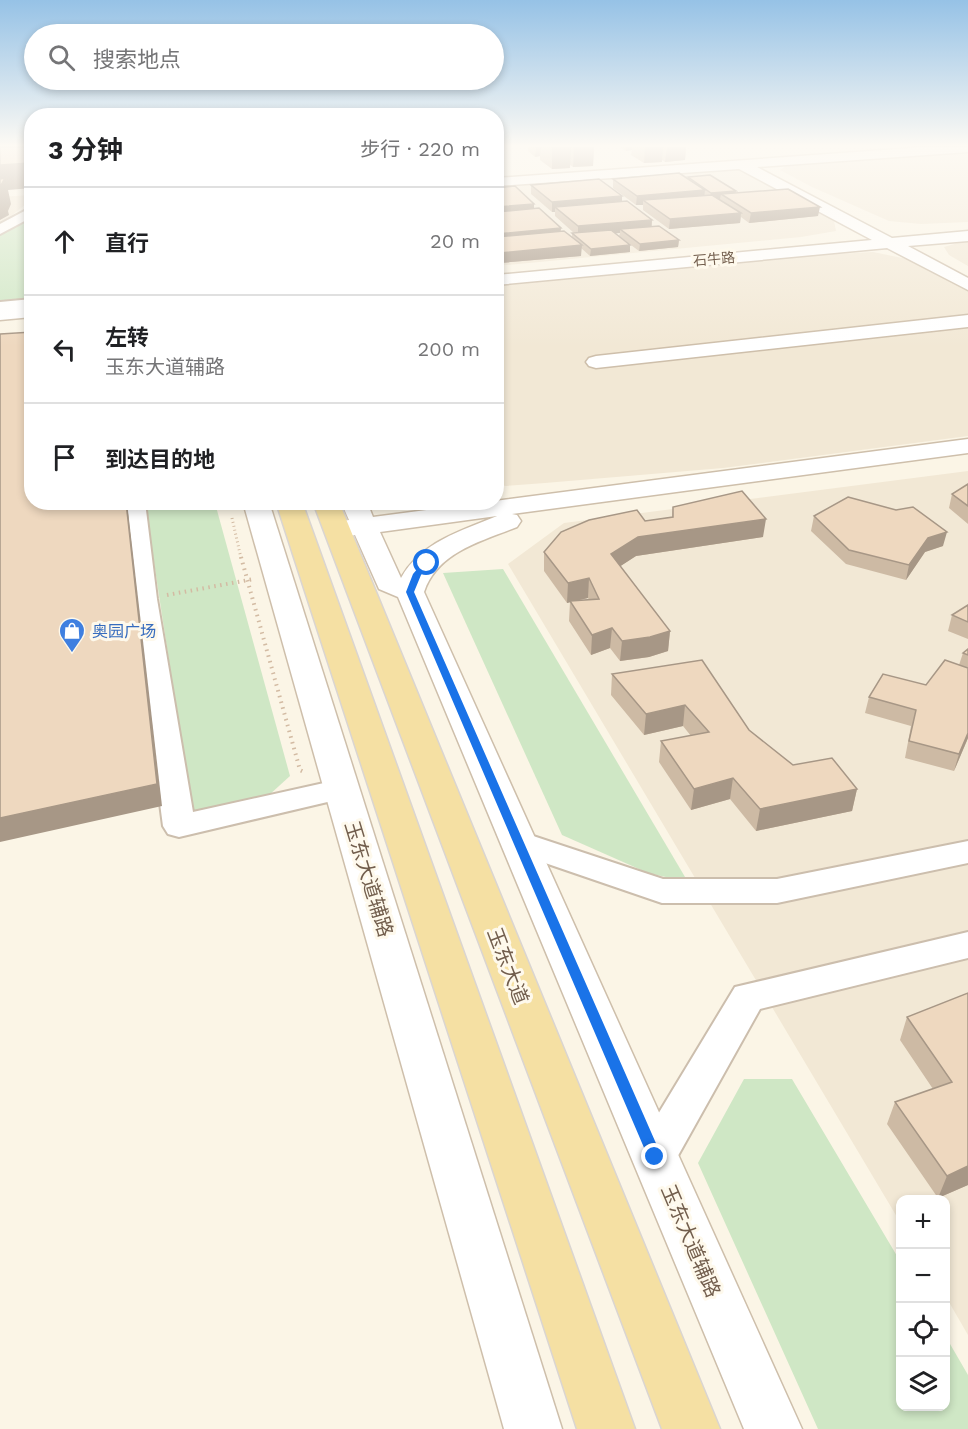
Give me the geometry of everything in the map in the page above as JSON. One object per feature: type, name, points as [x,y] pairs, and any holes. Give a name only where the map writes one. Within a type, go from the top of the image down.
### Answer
[{"type":"main road","points":[[292,510],[606,1429]]},
{"type":"main road","name":"玉东大道","points":[[349,525],[691,1429]]},
{"type":"street","points":[[844,214],[968,275]]},
{"type":"street","points":[[0,230],[24,216]]},
{"type":"street","name":"石牛路","points":[[504,279],[968,228]]},
{"type":"street","name":"石牛路","points":[[504,269],[890,238],[968,236]]},
{"type":"street","points":[[890,238],[968,285]]},
{"type":"street","points":[[0,307],[24,305]]},
{"type":"street","points":[[0,314],[24,312]]},
{"type":"street","points":[[596,362],[968,321]]},
{"type":"street","points":[[0,325],[24,323]]},
{"type":"street","points":[[504,508],[968,446]]},
{"type":"street","points":[[349,525],[507,521],[968,458]]},
{"type":"street","points":[[134,510],[134,601],[179,826],[342,789]]},
{"type":"street","name":"玉东大道辅路","points":[[258,510],[533,1429]]},
{"type":"street","points":[[432,510],[468,513]]},
{"type":"street","points":[[349,525],[490,510]]},
{"type":"street","points":[[349,525],[389,583],[410,592],[417,574],[434,557],[458,542],[507,521]]},
{"type":"street","name":"玉东大道辅路","points":[[410,592],[773,1429]]},
{"type":"street","points":[[518,842],[662,891],[777,891],[968,852]]},
{"type":"street","points":[[655,1157],[748,997],[968,945]]},
{"type":"path","points":[[134,601],[278,575]]},
{"type":"shaded area","points":[[0,214],[14,214],[0,225]]},
{"type":"shaded area","points":[[504,214],[821,214],[834,221],[836,231],[801,237],[504,265]]},
{"type":"shaded area","points":[[872,214],[968,214],[968,222],[921,224],[889,221]]},
{"type":"shaded area","points":[[968,240],[968,266],[949,255],[944,247]]},
{"type":"shaded area","points":[[873,252],[912,260],[968,290],[968,436],[723,468],[504,486],[504,285],[819,255]]},
{"type":"shaded area","points":[[968,471],[968,1335],[950,1304],[950,1195],[896,1195],[896,1215],[508,564],[564,523]]},
{"type":"green space","points":[[24,219],[24,303],[0,305],[0,234]]},
{"type":"green space","points":[[146,510],[217,510],[290,776],[268,796],[192,813]]},
{"type":"green space","points":[[503,569],[688,882],[648,873],[562,835],[443,573]]},
{"type":"green space","points":[[744,1079],[792,1079],[896,1254],[896,1411],[950,1411],[950,1344],[968,1375],[968,1429],[818,1429],[698,1163]]},
{"type":"building","points":[[504,214],[545,214],[561,228],[504,233]]},
{"type":"building","points":[[563,214],[644,214],[652,220],[578,226]]},
{"type":"building","points":[[662,214],[733,214],[670,219]]},
{"type":"building","points":[[659,226],[679,240],[640,244],[620,229]]},
{"type":"building","points":[[611,230],[630,245],[591,249],[572,233]]},
{"type":"building","points":[[564,231],[582,245],[504,253],[504,236]]},
{"type":"building","name":"奥园广场","points":[[24,332],[24,510],[127,510],[157,784],[0,818],[0,334]]},
{"type":"building","points":[[968,484],[968,506],[952,494]]},
{"type":"building","points":[[742,491],[766,519],[638,537],[611,554],[670,631],[622,641],[612,628],[592,635],[570,601],[599,599],[589,578],[568,583],[544,552],[561,532],[589,520],[637,510],[645,521],[673,517],[673,507]]},
{"type":"building","points":[[848,497],[896,510],[913,507],[947,532],[928,538],[909,565],[849,550],[814,516]]},
{"type":"building","points":[[968,605],[968,622],[952,615]]},
{"type":"building","points":[[702,660],[749,730],[793,765],[832,758],[857,789],[760,809],[733,778],[694,789],[661,741],[709,732],[685,705],[646,714],[612,674]]},
{"type":"building","points":[[945,660],[968,668],[968,733],[959,754],[909,741],[916,710],[869,697],[883,674],[926,685]]},
{"type":"building","points":[[968,993],[968,1166],[947,1176],[895,1102],[952,1082],[907,1017]]},
{"type":"place","name":"奥园广场","points":[[72,654]]},
{"type":"route","points":[[427,563],[417,574],[410,592],[655,1157]]}]
